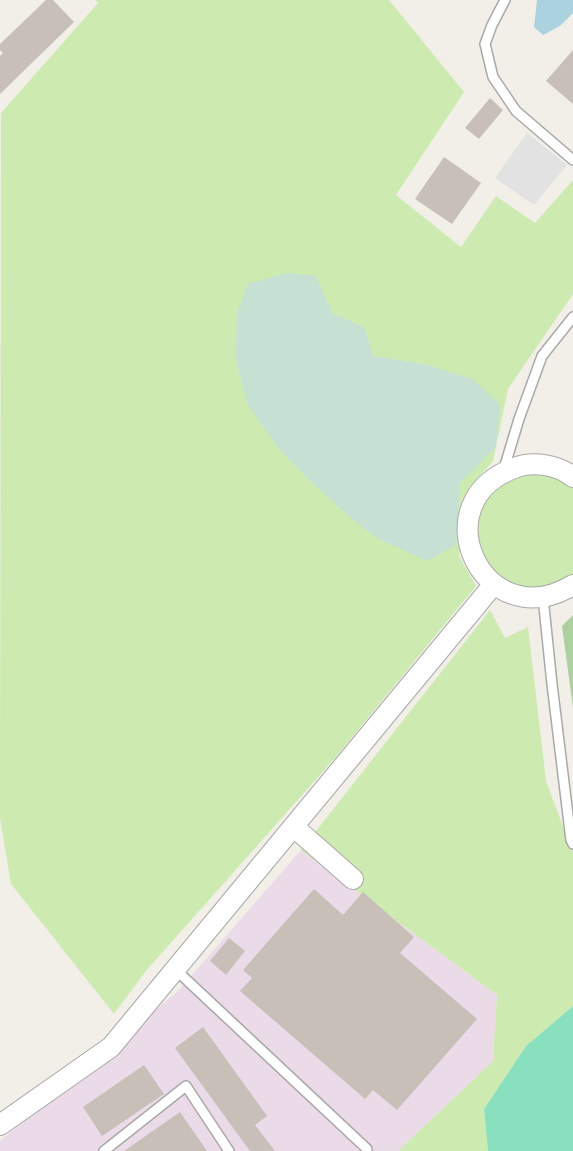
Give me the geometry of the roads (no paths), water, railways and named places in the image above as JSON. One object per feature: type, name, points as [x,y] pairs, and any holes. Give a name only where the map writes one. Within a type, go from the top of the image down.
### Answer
[{"type":"street","points":[[573,477],[547,465],[524,465],[502,472],[487,483],[476,498],[468,516],[467,535],[471,554],[480,571],[494,584],[508,592],[524,597],[543,597],[561,592],[573,585]]},
{"type":"street","points":[[0,1125],[111,1047],[494,584]]},
{"type":"street","points":[[294,827],[353,879]]},
{"type":"lane","points":[[505,0],[485,44],[493,77],[516,111],[573,160]]},
{"type":"lane","points":[[502,472],[542,356],[573,316]]},
{"type":"lane","points":[[543,597],[554,706],[573,844]]},
{"type":"lane","points":[[176,969],[368,1149]]},
{"type":"lane","points":[[104,1151],[186,1086],[229,1151]]},
{"type":"water","points":[[537,0],[573,0],[573,13],[560,26],[543,35],[534,27]]}]
